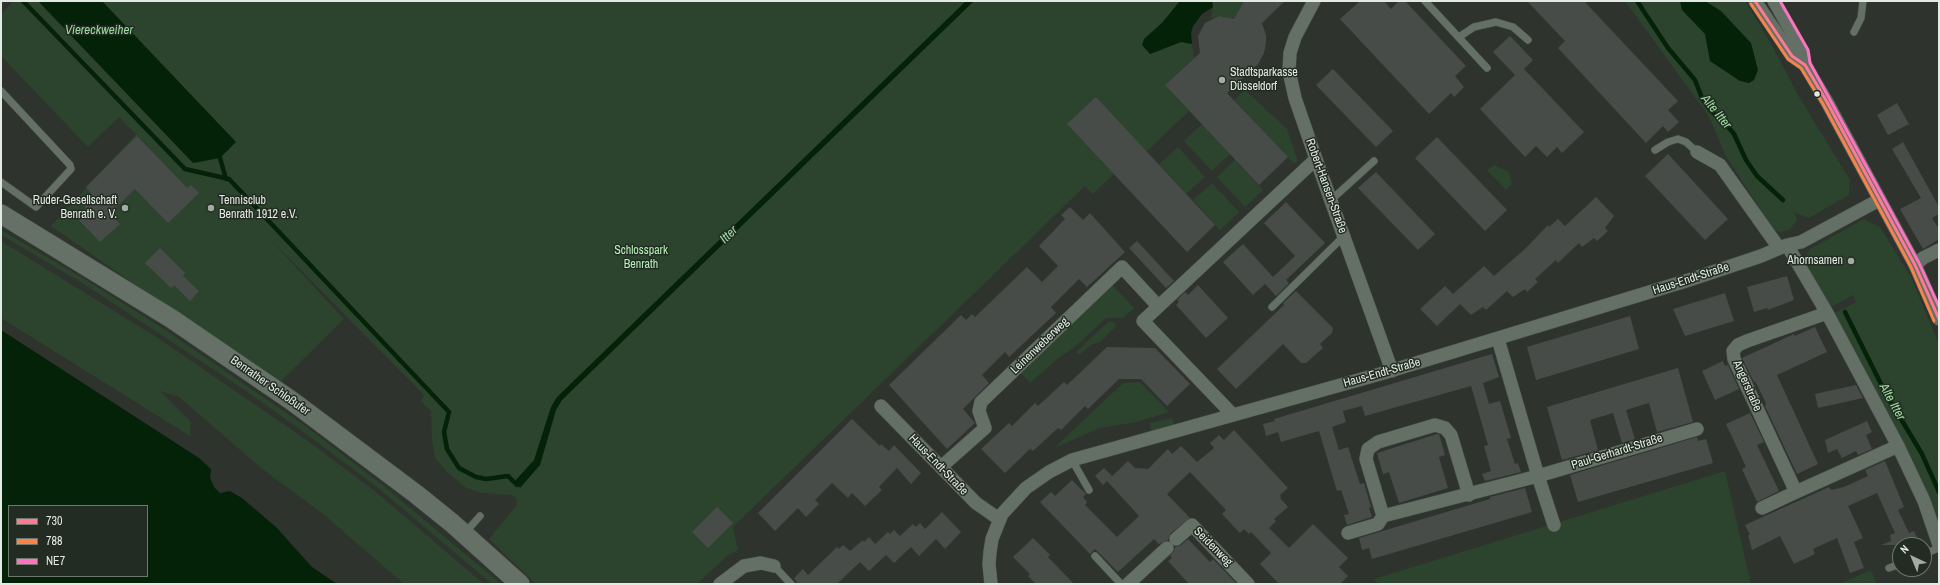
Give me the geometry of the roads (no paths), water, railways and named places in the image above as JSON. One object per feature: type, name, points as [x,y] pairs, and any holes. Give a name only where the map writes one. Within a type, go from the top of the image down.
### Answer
[{"type":"street","name":"Robert-Hansen-Straße","points":[[1314,1],[1295,37],[1290,52],[1289,71],[1295,98],[1392,371]]},
{"type":"street","points":[[1756,1],[1792,56],[1805,65]]},
{"type":"street","points":[[1774,1],[1803,52],[1805,65],[1915,265],[1939,319]]},
{"type":"street","points":[[1697,152],[1720,164],[1783,247],[1827,313],[1898,446],[1924,501],[1939,546]]},
{"type":"street","points":[[1234,415],[1143,321],[1316,159]]},
{"type":"street","name":"Haus-Endt-Straße","points":[[991,584],[989,564],[990,552],[999,519],[1026,488],[1049,472],[1072,460],[1392,371],[1689,280],[1801,242],[1879,200]]},
{"type":"street","name":"Benrather Schloßufer","points":[[1,214],[172,319],[286,397],[384,469],[464,534],[520,584]]},
{"type":"street","points":[[1915,265],[1923,258],[1939,250]]},
{"type":"street","name":"Leinenweberweg","points":[[941,467],[985,428],[979,411],[981,402],[1122,267],[1158,306]]},
{"type":"street","name":"Angerstraße","points":[[1796,492],[1734,359],[1733,351],[1738,345],[1827,313]]},
{"type":"street","points":[[1498,339],[1554,525]]},
{"type":"street","name":"Haus-Endt-Straße","points":[[881,406],[976,503],[999,519]]},
{"type":"street","points":[[1383,516],[1366,459],[1368,449],[1378,442],[1435,425],[1445,428],[1451,435],[1469,495]]},
{"type":"street","name":"Paul-Gerhardt-Straße","points":[[1348,533],[1378,524],[1383,516],[1538,476],[1697,428]]},
{"type":"street","points":[[1762,508],[1898,446]]},
{"type":"street","name":"Seidenweg","points":[[1128,584],[1192,525],[1248,584]]},
{"type":"street","points":[[720,584],[744,566],[761,563],[774,566]]},
{"type":"lane","points":[[1425,1],[1487,68]]},
{"type":"lane","points":[[1854,32],[1861,18],[1863,1]]},
{"type":"lane","points":[[1459,37],[1474,27],[1496,22],[1513,26],[1528,40]]},
{"type":"lane","points":[[1,91],[70,165],[71,169],[36,207],[1,182]]},
{"type":"lane","points":[[1655,150],[1668,142],[1678,139],[1686,142],[1697,152]]},
{"type":"lane","points":[[1331,200],[1374,161]]},
{"type":"lane","points":[[1272,307],[1344,236]]},
{"type":"lane","points":[[1072,460],[1089,490]]},
{"type":"lane","points":[[464,534],[480,516]]},
{"type":"lane","points":[[1095,556],[1121,584]]},
{"type":"lane","points":[[774,566],[790,584]]},
{"type":"water","name":"Viereckweiher","points":[[38,1],[102,1],[236,142],[220,158],[193,163]]},
{"type":"water","name":"Itter","points":[[966,1],[974,1],[562,400],[556,410],[540,465],[520,488],[515,481],[534,460],[551,407],[557,397]]},
{"type":"water","points":[[1180,1],[1212,1],[1213,7],[1202,14],[1193,26],[1191,33],[1192,44],[1181,42],[1150,54],[1142,45],[1144,39],[1162,23]]},
{"type":"water","points":[[1680,1],[1705,1],[1721,11],[1751,43],[1758,70],[1754,80],[1749,83],[1740,81],[1710,61],[1705,34],[1682,10]]},
{"type":"water","points":[[1,330],[199,458],[211,469],[210,478],[214,487],[220,493],[230,491],[242,498],[276,527],[312,567],[337,584],[1,584]]},
{"type":"waterway","points":[[23,1],[185,169],[229,179],[449,412],[444,432],[447,449],[459,468],[476,477],[486,479],[508,476],[517,485]]},
{"type":"waterway","name":"Alte Itter","points":[[1637,1],[1668,48],[1695,80],[1702,98],[1710,110],[1724,122],[1734,134],[1746,160],[1757,176],[1783,200]]},
{"type":"waterway","points":[[220,158],[226,179]]},
{"type":"waterway","name":"Alte Itter","points":[[1845,312],[1886,394],[1922,454],[1939,492]]},
{"type":"place","name":"Stadtsparkasse Düsseldorf","points":[[1222,80]]},
{"type":"place","name":"Ruder-Gesellschaft Benrath e. V.","points":[[125,208]]},
{"type":"place","name":"Tennisclub Benrath 1912 e.V.","points":[[211,208]]},
{"type":"place","name":"Ahornsamen","points":[[1851,261]]},
{"type":"park label","name":"Schlosspark Benrath","points":[[641,258]]}]
